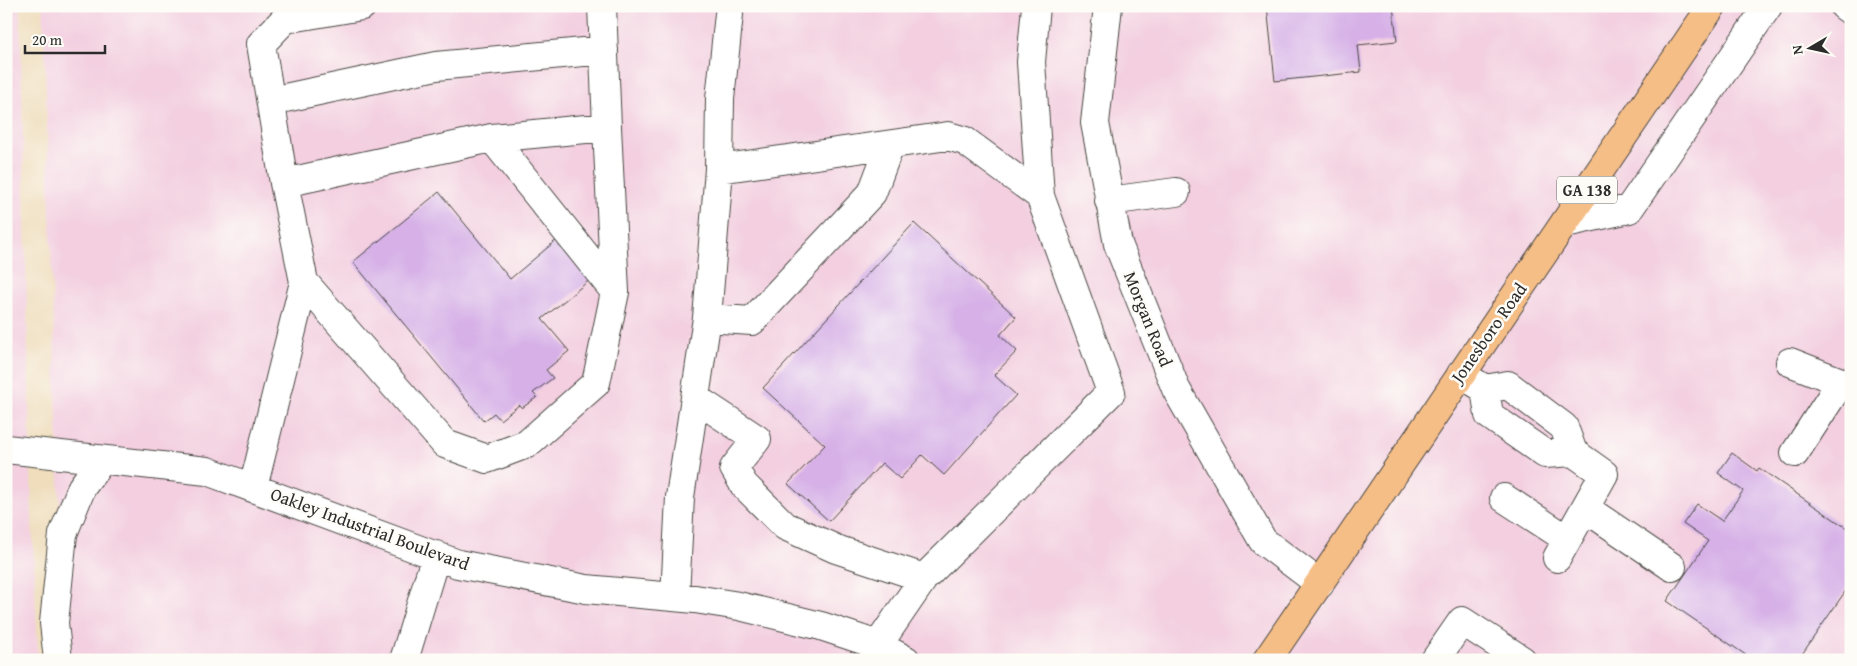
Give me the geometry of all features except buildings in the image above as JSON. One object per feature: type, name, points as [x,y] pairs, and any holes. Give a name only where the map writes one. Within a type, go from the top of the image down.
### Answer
[{"type":"highway","name":"Jonesboro Road","points":[[1269,658],[1712,6]]},
{"type":"street","points":[[253,488],[304,282],[284,183],[261,44],[285,19],[362,6]]},
{"type":"street","points":[[304,282],[445,444],[487,459],[527,444],[596,383],[615,292],[602,6]]},
{"type":"street","points":[[875,653],[924,578],[1110,392],[1040,196],[1031,62],[1036,6]]},
{"type":"street","name":"Morgan Road","points":[[1108,6],[1095,123],[1118,244],[1176,389],[1262,541],[1320,584]]},
{"type":"street","points":[[1565,222],[1629,209],[1768,6]]},
{"type":"street","points":[[1844,6],[1851,11]]},
{"type":"street","points":[[676,597],[680,497],[707,318],[719,169],[720,99],[729,14]]},
{"type":"street","points":[[271,101],[436,66],[604,50]]},
{"type":"street","points":[[284,183],[492,138],[607,127]]},
{"type":"street","points":[[719,169],[948,136],[965,141],[1040,196]]},
{"type":"street","points":[[492,138],[615,292]]},
{"type":"street","points":[[707,318],[752,321],[872,193],[890,145]]},
{"type":"street","points":[[1109,201],[1176,192]]},
{"type":"street","points":[[1790,362],[1841,382],[1795,453]]},
{"type":"street","points":[[1461,374],[1485,389],[1508,386],[1564,427],[1573,452],[1604,474],[1562,549],[1504,498]]},
{"type":"street","points":[[695,398],[757,439],[734,468],[744,484],[785,526],[836,550],[924,578]]},
{"type":"street","name":"Oakley Industrial Boulevard","points":[[6,449],[206,471],[458,564],[586,589],[676,597],[739,606],[784,616],[875,653],[906,660]]},
{"type":"street","points":[[58,660],[54,623],[63,534],[82,487],[102,460]]},
{"type":"street","points":[[1585,508],[1672,567]]},
{"type":"street","points":[[404,660],[436,555]]},
{"type":"street","points":[[1435,660],[1462,621],[1522,660]]},
{"type":"shaded area","points":[[6,6],[20,6],[32,521],[38,660],[6,660]]},
{"type":"shaded area","points":[[43,6],[1851,6],[1851,660],[65,660]]}]
